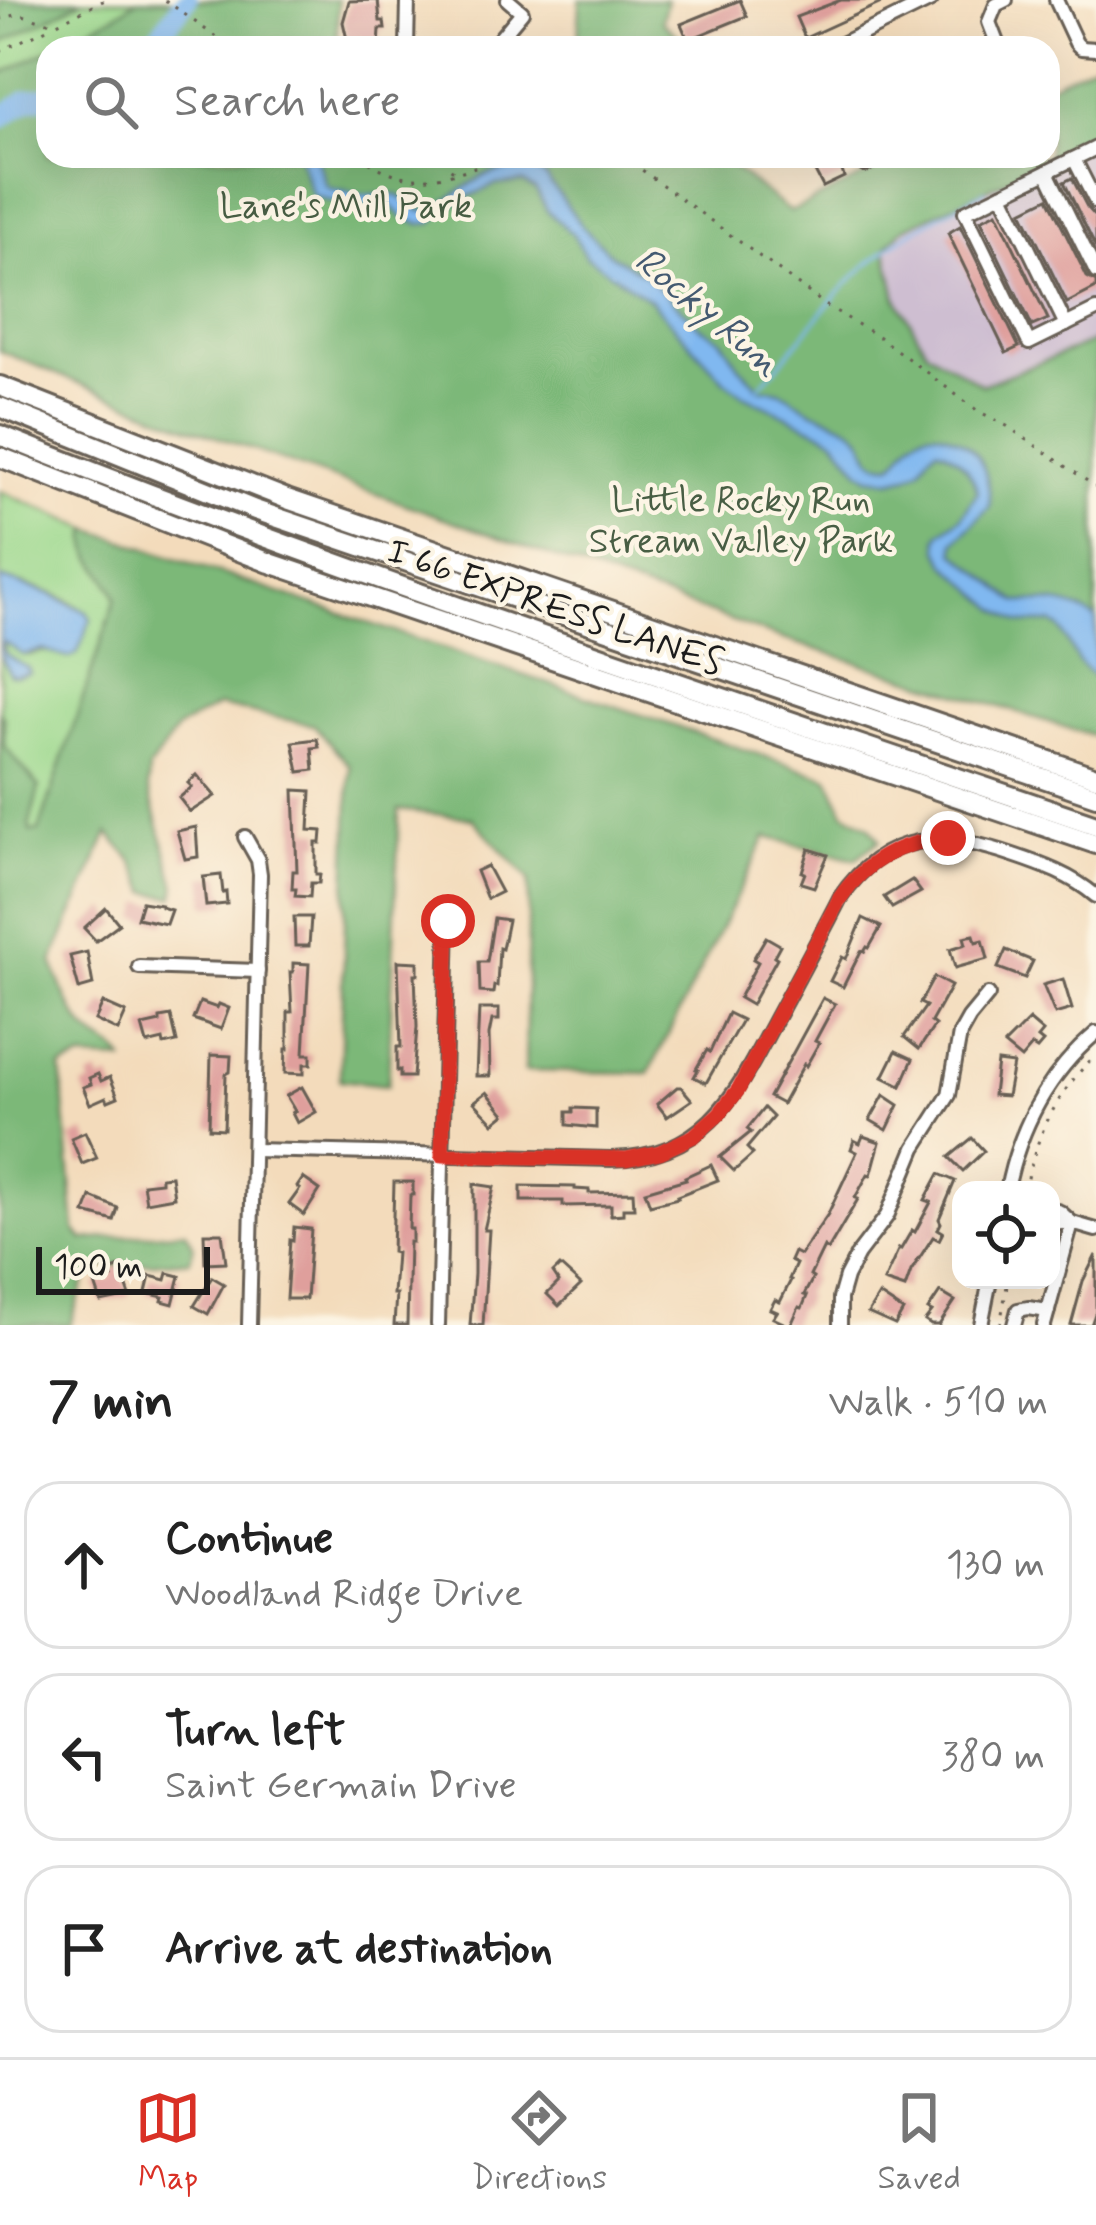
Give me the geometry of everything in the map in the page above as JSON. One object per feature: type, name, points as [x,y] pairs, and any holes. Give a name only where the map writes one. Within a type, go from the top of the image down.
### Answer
[{"type":"highway","points":[[0,386],[287,499],[1096,777]]},
{"type":"highway","name":"I 66 EXPRESS LANES","points":[[0,407],[255,510],[1096,796]]},
{"type":"highway","name":"I 66 EXPRESS LANES","points":[[0,435],[328,562],[1096,825]]},
{"type":"highway","points":[[0,457],[270,563],[1096,844]]},
{"type":"street","points":[[406,36],[408,0]]},
{"type":"street","points":[[502,36],[522,12],[508,0]]},
{"type":"street","points":[[858,36],[931,0]]},
{"type":"street","points":[[994,36],[989,22],[996,5],[1006,0]]},
{"type":"street","points":[[1056,0],[1076,43],[1096,49]]},
{"type":"street","points":[[1060,166],[1096,148]]},
{"type":"street","points":[[1074,159],[1096,202]]},
{"type":"street","points":[[1055,168],[964,212],[1029,343],[1096,310]]},
{"type":"street","points":[[1047,172],[1096,272]]},
{"type":"street","points":[[1002,194],[1066,325]]},
{"type":"street","points":[[245,837],[260,874],[249,1325]]},
{"type":"street","points":[[254,1150],[626,1159],[660,1152],[694,1136],[738,1090],[848,886],[899,848],[932,839],[976,842],[1062,873],[1096,896]]},
{"type":"street","points":[[438,1325],[448,921]]},
{"type":"street","points":[[139,967],[258,970]]},
{"type":"street","points":[[840,1325],[840,1298],[850,1268],[887,1216],[915,1148],[950,1095],[960,1034],[988,995]]},
{"type":"street","points":[[1009,1181],[1032,1114],[1055,1076],[1096,1033]]},
{"type":"street","points":[[1060,1212],[1072,1223]]},
{"type":"street","points":[[1060,1223],[1096,1230]]},
{"type":"street","points":[[1014,1325],[1018,1310],[1028,1308],[1046,1318],[1072,1223]]},
{"type":"street","points":[[982,1325],[988,1289]]},
{"type":"path","points":[[0,51],[106,0]]},
{"type":"path","points":[[165,0],[214,36]]},
{"type":"path","points":[[0,19],[19,14],[56,24]]},
{"type":"path","points":[[379,168],[413,180],[431,180],[467,168]]},
{"type":"path","points":[[450,173],[453,168]]},
{"type":"path","points":[[638,168],[826,306],[879,337],[978,411],[1096,487]]},
{"type":"path","points":[[1085,480],[1096,472]]},
{"type":"path","points":[[1028,1181],[1050,1116],[1096,1055]]},
{"type":"path","points":[[1000,1325],[1006,1289]]},
{"type":"shaded area","points":[[1096,138],[1096,341],[982,385],[926,350],[897,298],[886,248],[903,229],[1032,168],[1060,168],[1060,155]]},
{"type":"green space","points":[[0,0],[83,0],[0,44]]},
{"type":"green space","points":[[83,0],[244,0],[82,36],[36,36],[36,56],[0,75],[0,44]]},
{"type":"green space","points":[[137,0],[338,0],[337,36],[75,36]]},
{"type":"green space","points":[[580,0],[667,0],[662,21],[678,36],[578,36]]},
{"type":"green space","points":[[36,56],[36,168],[733,168],[790,212],[880,168],[1032,168],[903,229],[886,248],[897,298],[926,350],[982,385],[1096,341],[1096,737],[780,638],[172,421],[0,351],[0,75]]},
{"type":"green space","points":[[1096,62],[1096,138],[1060,155],[1060,79]]},
{"type":"green space","points":[[0,491],[89,529],[89,549],[116,598],[39,831],[31,832],[39,787],[4,746],[0,653],[10,675],[29,673],[7,655],[4,642],[24,655],[49,652],[91,619],[62,598],[0,578]]},
{"type":"green space","points":[[89,529],[829,778],[844,812],[869,826],[880,840],[855,859],[766,837],[649,1073],[525,1071],[529,879],[472,818],[399,810],[388,1085],[340,1080],[350,766],[314,725],[218,706],[179,727],[149,768],[148,788],[176,886],[174,897],[148,892],[132,860],[108,833],[52,962],[82,1024],[124,1061],[82,1059],[61,1068],[75,1230],[83,1240],[186,1231],[194,1246],[190,1260],[98,1267],[86,1278],[70,1325],[0,1325],[0,712],[4,746],[39,787],[29,826],[31,832],[39,831],[116,598],[92,557]]},
{"type":"water","name":"Rocky Run","points":[[303,168],[320,168],[330,188],[361,195],[397,195],[421,211],[433,209],[483,176],[532,168],[546,177],[611,255],[646,275],[699,326],[722,340],[757,384],[756,390],[784,393],[853,429],[871,457],[882,463],[893,464],[915,438],[927,432],[944,433],[975,452],[982,463],[990,506],[955,542],[955,552],[1017,602],[1068,605],[1096,619],[1096,678],[1079,663],[1060,628],[1052,623],[1021,623],[997,609],[946,564],[938,538],[961,518],[978,491],[957,458],[936,448],[921,469],[908,476],[869,477],[835,439],[744,395],[724,380],[650,300],[586,256],[536,190],[522,182],[495,185],[460,200],[431,223],[420,224],[405,219],[388,203],[347,206],[312,195]]},
{"type":"water","points":[[0,578],[87,612],[91,619],[77,654],[68,658],[42,650],[23,655],[4,642],[6,655],[30,673],[10,675],[0,653]]},
{"type":"building","points":[[378,0],[385,29],[380,29],[380,36],[346,36],[343,22],[349,1]]},
{"type":"building","points":[[740,0],[747,16],[698,36],[686,36],[681,24]]},
{"type":"building","points":[[841,0],[888,0],[809,36],[804,36],[796,17]]},
{"type":"building","points":[[813,168],[841,168],[844,177],[823,187]]},
{"type":"building","points":[[1072,178],[1096,217],[1096,248],[1064,182]]},
{"type":"building","points":[[1048,198],[1087,277],[1096,282],[1096,288],[1067,303],[1022,211]]},
{"type":"building","points":[[997,212],[1048,319],[1032,326],[981,220]]},
{"type":"building","points":[[960,226],[1019,347],[1006,353],[948,233]]},
{"type":"building","points":[[317,739],[319,747],[312,748],[314,770],[299,772],[293,742]]},
{"type":"building","points":[[197,775],[215,796],[190,812],[179,798]]},
{"type":"building","points":[[294,790],[311,791],[309,830],[322,831],[321,843],[316,843],[319,883],[311,883],[310,897],[295,896],[296,889],[292,889],[293,871],[297,871]]},
{"type":"building","points":[[196,827],[198,857],[185,859],[177,831]]},
{"type":"building","points":[[809,849],[828,855],[814,887],[801,883]]},
{"type":"building","points":[[487,866],[501,892],[487,899],[476,871]]},
{"type":"building","points":[[221,875],[227,904],[206,906],[203,877]]},
{"type":"building","points":[[912,880],[921,892],[892,908],[884,897]]},
{"type":"building","points":[[142,902],[171,910],[166,924],[137,918]]},
{"type":"building","points":[[106,908],[119,924],[96,941],[84,928]]},
{"type":"building","points":[[294,917],[311,917],[309,946],[295,946]]},
{"type":"building","points":[[494,918],[508,920],[499,948],[497,986],[493,993],[480,992],[479,962],[487,962]]},
{"type":"building","points":[[863,918],[881,927],[869,948],[861,951],[843,987],[830,981],[842,957],[846,959]]},
{"type":"building","points":[[974,935],[976,942],[983,940],[988,959],[955,968],[950,949],[966,944],[964,937]]},
{"type":"building","points":[[766,937],[780,945],[751,1005],[739,998]]},
{"type":"building","points":[[1006,950],[1033,961],[1025,978],[998,968]]},
{"type":"building","points":[[87,952],[93,985],[79,989],[70,956]]},
{"type":"building","points":[[398,961],[418,962],[413,1077],[400,1077],[397,1071],[397,1047],[401,1047]]},
{"type":"building","points":[[293,963],[309,964],[304,1054],[311,1054],[311,1064],[304,1064],[304,1074],[285,1073]]},
{"type":"building","points":[[934,977],[951,986],[919,1049],[904,1037],[926,1006],[920,1003]]},
{"type":"building","points":[[1063,979],[1072,1009],[1055,1014],[1043,985]]},
{"type":"building","points":[[823,998],[835,1004],[815,1041],[819,1043],[782,1104],[769,1097]]},
{"type":"building","points":[[200,1002],[229,1008],[221,1029],[193,1019]]},
{"type":"building","points":[[103,1003],[126,1013],[118,1031],[95,1020]]},
{"type":"building","points":[[479,1009],[499,1009],[499,1020],[492,1020],[489,1035],[490,1076],[476,1076]]},
{"type":"building","points":[[728,1013],[742,1020],[706,1083],[694,1077],[696,1069],[710,1052]]},
{"type":"building","points":[[171,1016],[177,1042],[147,1044],[142,1026]]},
{"type":"building","points":[[1029,1020],[1043,1032],[1038,1038],[1043,1042],[1021,1059],[1004,1045]]},
{"type":"building","points":[[896,1051],[913,1059],[901,1086],[883,1077]]},
{"type":"building","points":[[211,1055],[231,1056],[224,1129],[209,1128]]},
{"type":"building","points":[[997,1062],[1013,1064],[1007,1096],[993,1095]]},
{"type":"building","points":[[98,1074],[101,1081],[110,1077],[118,1097],[90,1104],[83,1087]]},
{"type":"building","points":[[302,1087],[316,1112],[297,1123],[286,1096]]},
{"type":"building","points":[[677,1087],[692,1100],[667,1117],[657,1104]]},
{"type":"building","points":[[487,1092],[505,1114],[494,1123],[474,1102]]},
{"type":"building","points":[[884,1095],[899,1105],[887,1130],[870,1120]]},
{"type":"building","points":[[764,1108],[773,1117],[747,1148],[753,1154],[734,1171],[720,1157],[751,1132],[747,1129]]},
{"type":"building","points":[[596,1109],[596,1128],[567,1125],[567,1112]]},
{"type":"building","points":[[85,1132],[97,1158],[82,1164],[71,1138]]},
{"type":"building","points":[[863,1136],[880,1142],[871,1175],[828,1250],[824,1247],[802,1308],[788,1325],[773,1318],[777,1312],[770,1309],[775,1300],[780,1302],[791,1280],[794,1252],[800,1255],[828,1214],[857,1152],[851,1149],[854,1140],[860,1143]]},
{"type":"building","points":[[972,1138],[984,1151],[963,1171],[949,1157]]},
{"type":"building","points":[[711,1165],[718,1180],[650,1205],[645,1191],[686,1179]]},
{"type":"building","points":[[939,1174],[955,1181],[939,1219],[938,1229],[943,1232],[939,1240],[933,1237],[905,1288],[884,1281],[899,1248],[915,1232],[931,1202],[925,1200]]},
{"type":"building","points":[[171,1176],[174,1197],[146,1202],[143,1184]]},
{"type":"building","points":[[303,1178],[320,1190],[304,1215],[289,1204]]},
{"type":"building","points":[[394,1182],[413,1182],[407,1325],[394,1325]]},
{"type":"building","points":[[474,1184],[494,1187],[484,1230],[489,1230],[483,1325],[470,1325]]},
{"type":"building","points":[[521,1186],[633,1192],[634,1208],[611,1215],[611,1205],[521,1201]]},
{"type":"building","points":[[91,1197],[118,1208],[114,1221],[85,1213]]},
{"type":"building","points":[[294,1227],[311,1229],[306,1299],[286,1299]]},
{"type":"building","points":[[204,1233],[222,1233],[226,1262],[205,1263]]},
{"type":"building","points":[[1096,1255],[1096,1311],[1091,1325],[1071,1325],[1083,1281]]},
{"type":"building","points":[[560,1266],[581,1285],[559,1306],[547,1294],[559,1282],[553,1273]]},
{"type":"building","points":[[120,1267],[130,1296],[101,1302],[95,1284],[112,1278],[110,1271]]},
{"type":"building","points":[[168,1273],[180,1276],[173,1304],[146,1293],[150,1276],[166,1280]]},
{"type":"building","points":[[212,1277],[224,1284],[208,1314],[194,1306]]},
{"type":"building","points":[[940,1292],[955,1301],[939,1325],[931,1325],[925,1321],[932,1312],[928,1310]]},
{"type":"building","points":[[879,1295],[903,1311],[895,1325],[868,1313]]},
{"type":"waterway","points":[[159,36],[186,0]]},
{"type":"waterway","points":[[0,118],[36,98]]},
{"type":"waterway","points":[[755,391],[867,264],[985,191]]},
{"type":"route","points":[[448,921],[442,1155],[642,1157],[694,1136],[738,1090],[840,898],[856,877],[899,848],[948,838]]},
{"type":"park label","name":"Lane's Mill Park","points":[[346,204]]},
{"type":"park label","name":"Little Rocky Run Stream Valley Park","points":[[741,518]]}]
